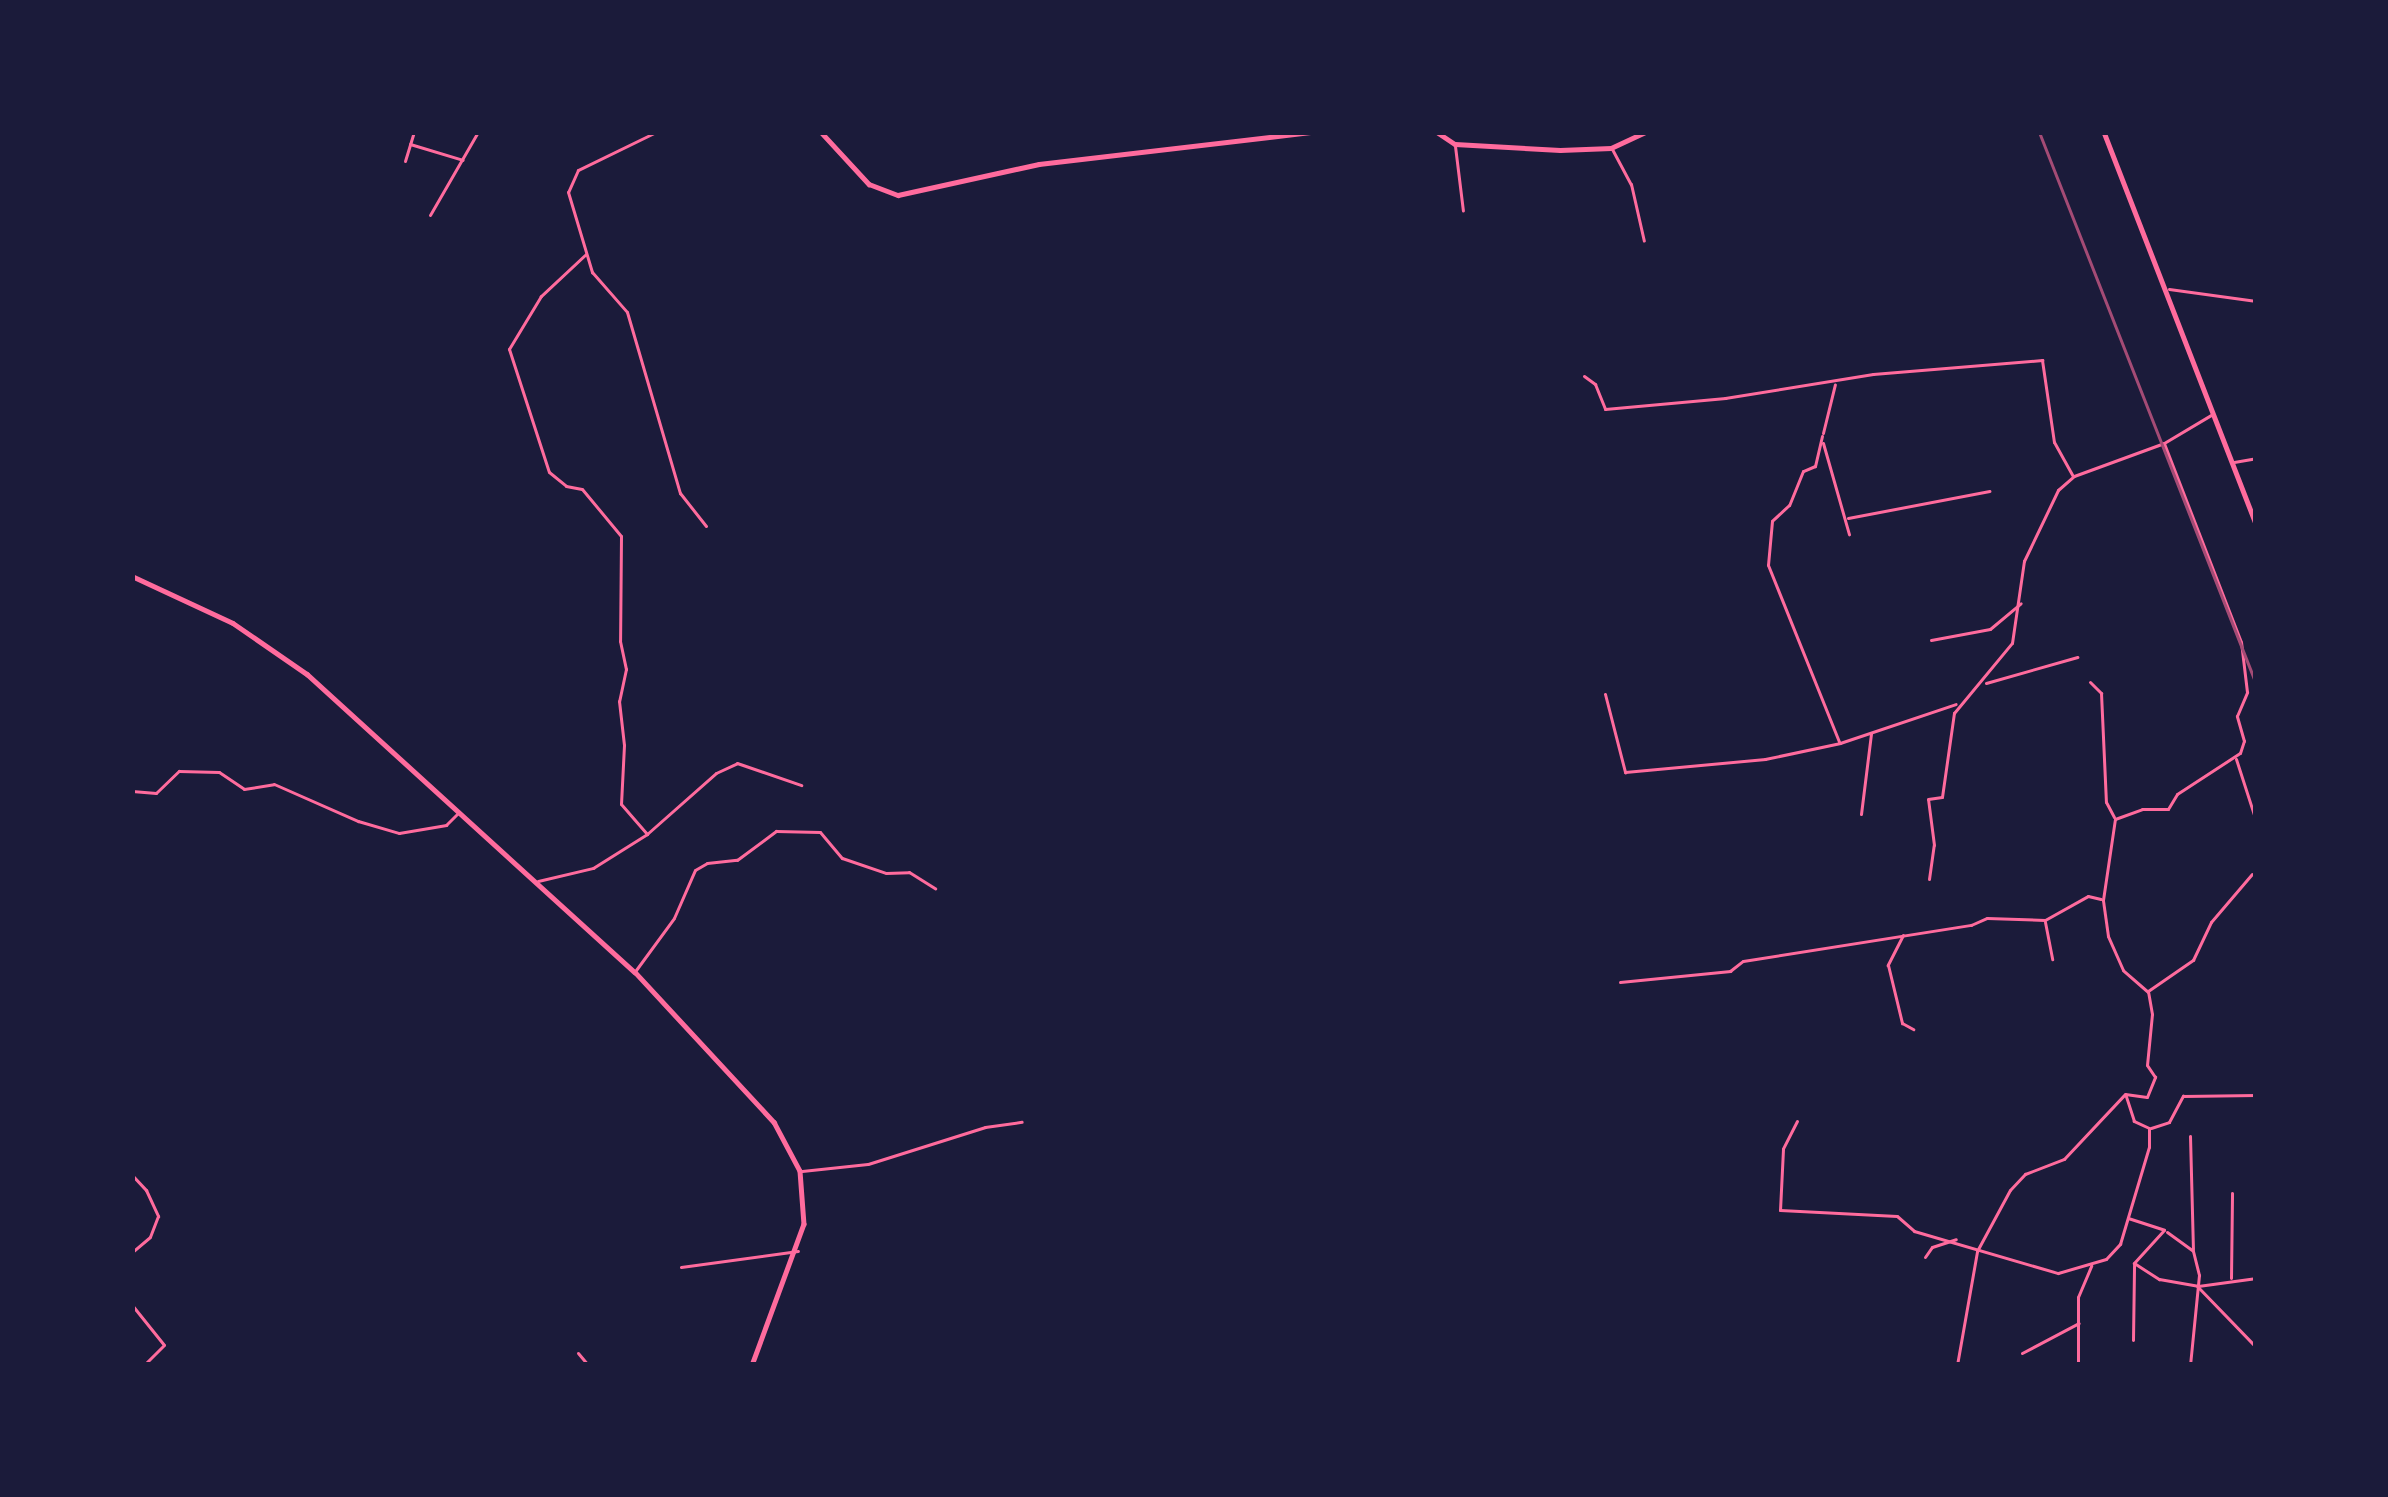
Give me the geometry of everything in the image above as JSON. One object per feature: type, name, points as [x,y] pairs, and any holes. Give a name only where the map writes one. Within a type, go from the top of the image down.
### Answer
[{"type":"main road","points":[[821,132],[869,184],[898,195],[1040,164],[1312,132]]},
{"type":"main road","points":[[1437,132],[1455,144],[1611,148],[1646,132]]},
{"type":"main road","points":[[2104,132],[2256,524]]},
{"type":"main road","points":[[132,576],[277,650],[635,972],[774,1122],[800,1171],[804,1224],[752,1365]]},
{"type":"street","points":[[405,161],[414,132]]},
{"type":"street","points":[[430,214],[478,132]]},
{"type":"street","points":[[656,132],[572,175],[569,204],[592,272],[627,312],[673,473],[706,526]]},
{"type":"street","points":[[410,144],[465,160]]},
{"type":"street","points":[[1455,144],[1462,211]]},
{"type":"street","points":[[1611,148],[1630,184],[1644,241]]},
{"type":"street","points":[[586,254],[541,296],[508,349],[549,472],[566,486],[582,489],[621,536],[620,641],[626,669],[619,700],[624,745],[621,804],[647,834]]},
{"type":"street","points":[[2164,288],[2256,301]]},
{"type":"street","points":[[1584,376],[1595,383],[1605,409],[1873,374],[2042,361],[2054,442],[2064,468],[2074,476]]},
{"type":"street","points":[[1835,382],[1815,466],[1803,471],[1789,505],[1772,521],[1768,565],[1840,743]]},
{"type":"street","points":[[1929,879],[1934,845],[1928,799],[1942,797],[1953,720],[1963,699],[2009,647],[2021,603],[2024,561],[2058,490],[2074,476],[2164,443],[2213,414]]},
{"type":"street","points":[[1822,436],[1826,466],[1849,535]]},
{"type":"street","points":[[2115,819],[2142,809],[2168,809],[2177,794],[2235,757],[2244,742],[2237,716],[2247,692],[2244,656],[2164,443]]},
{"type":"street","points":[[2232,463],[2256,458]]},
{"type":"street","points":[[1846,518],[1988,491]]},
{"type":"street","points":[[1931,640],[1990,629],[2021,603]]},
{"type":"street","points":[[1986,683],[2077,657]]},
{"type":"street","points":[[2090,682],[2101,693],[2106,802],[2115,819],[2103,900],[2108,936],[2123,970],[2148,992],[2147,1065],[2155,1077],[2147,1097],[2126,1094]]},
{"type":"street","points":[[1605,694],[1625,772],[1686,770],[1840,743],[1938,714],[1963,699]]},
{"type":"street","points":[[1862,814],[1871,732]]},
{"type":"street","points":[[2235,757],[2256,821]]},
{"type":"street","points":[[536,881],[592,868],[647,834],[716,773],[737,763],[801,784]]},
{"type":"street","points":[[132,791],[156,793],[179,771],[219,772],[244,788],[274,784],[358,821],[399,832],[446,825],[459,812]]},
{"type":"street","points":[[635,972],[674,918],[695,870],[707,863],[737,860],[776,831],[820,832],[842,857],[886,873],[909,872],[935,888]]},
{"type":"street","points":[[2256,848],[2252,874],[2256,886]]},
{"type":"street","points":[[2148,992],[2193,960],[2211,922],[2252,874]]},
{"type":"street","points":[[1620,982],[1730,971],[1743,961],[1987,918],[2045,920],[2088,896],[2103,900]]},
{"type":"street","points":[[2045,920],[2051,959]]},
{"type":"street","points":[[1904,933],[1888,965],[1902,1023],[1913,1029]]},
{"type":"street","points":[[2126,1094],[2134,1120],[2149,1128],[2169,1122],[2183,1096],[2256,1095]]},
{"type":"street","points":[[1958,1365],[1977,1251],[2025,1174],[2064,1159],[2126,1094]]},
{"type":"street","points":[[1797,1121],[1783,1149],[1780,1210],[1898,1216],[1914,1231],[1956,1239],[1977,1251],[2058,1273],[2092,1264],[2116,1248],[2150,1147],[2149,1128]]},
{"type":"street","points":[[800,1171],[868,1165],[985,1127],[1022,1122]]},
{"type":"street","points":[[2190,1136],[2197,1286],[2190,1365]]},
{"type":"street","points":[[132,1175],[158,1216],[153,1232],[132,1252]]},
{"type":"street","points":[[2231,1278],[2232,1193]]},
{"type":"street","points":[[2128,1218],[2164,1230],[2193,1251]]},
{"type":"street","points":[[2133,1340],[2134,1263],[2164,1230]]},
{"type":"street","points":[[1925,1257],[1932,1247],[1956,1239]]},
{"type":"street","points":[[682,1267],[797,1251]]},
{"type":"street","points":[[2134,1263],[2159,1279],[2197,1286],[2256,1278]]},
{"type":"street","points":[[2078,1365],[2081,1280],[2092,1264]]},
{"type":"street","points":[[2197,1286],[2256,1347]]},
{"type":"street","points":[[132,1305],[164,1345],[144,1365]]},
{"type":"street","points":[[2022,1353],[2078,1323]]},
{"type":"street","points":[[578,1353],[588,1365]]},
{"type":"railway","points":[[2039,132],[2256,684]]}]
